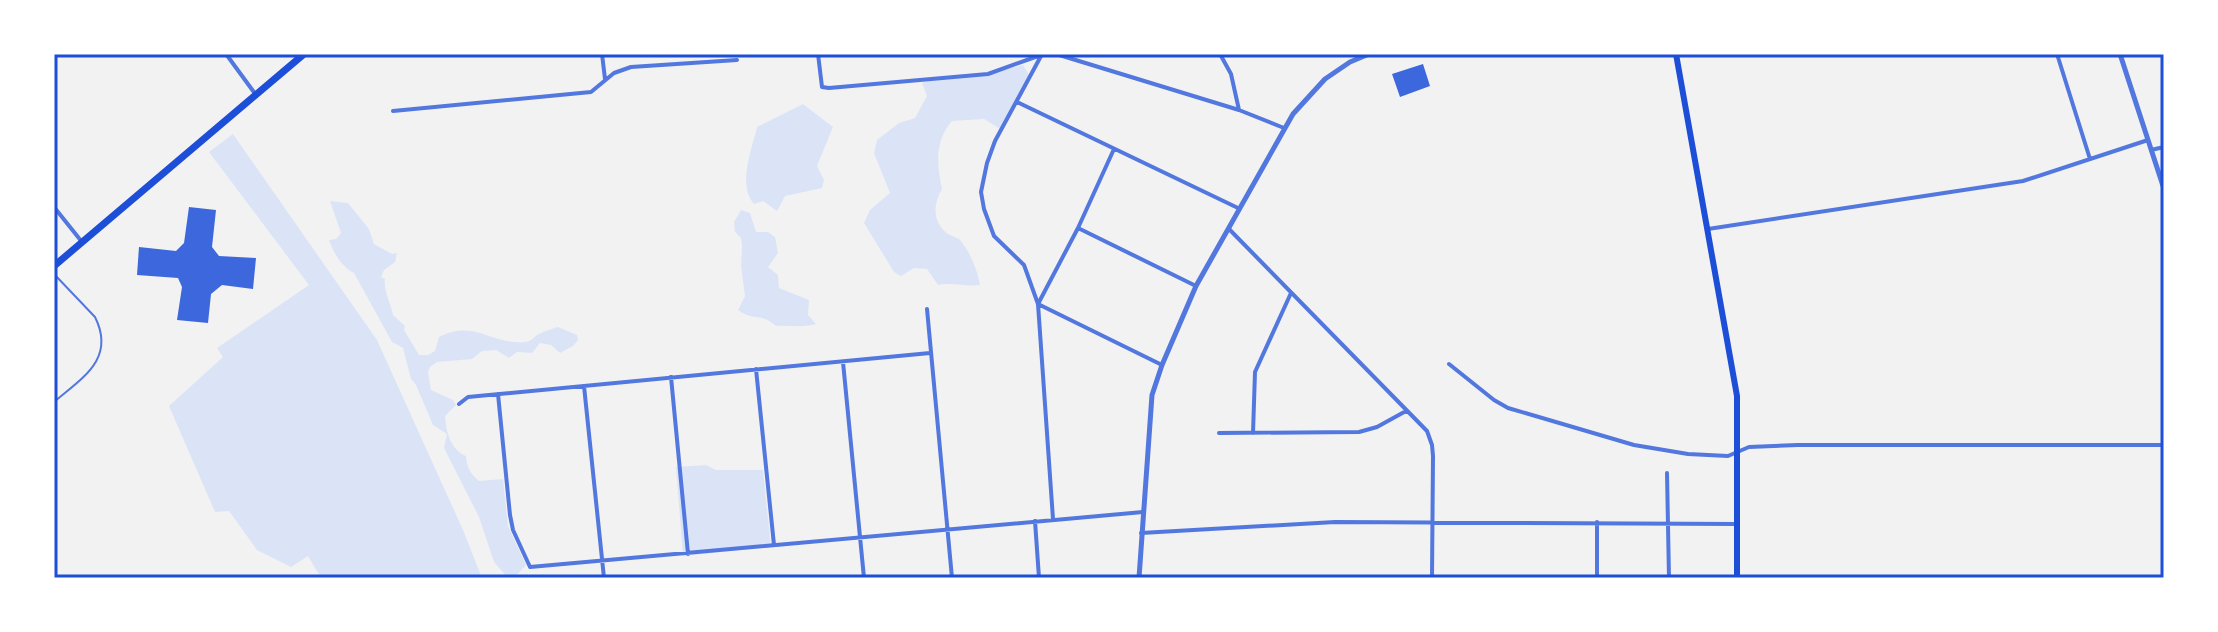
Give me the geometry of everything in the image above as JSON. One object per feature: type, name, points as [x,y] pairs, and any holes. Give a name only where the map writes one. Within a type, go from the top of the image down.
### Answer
[{"type":"main road","points":[[54,266],[304,54]]},
{"type":"main road","points":[[1676,54],[1737,396],[1737,578]]},
{"type":"street","points":[[226,54],[256,95]]},
{"type":"street","points":[[602,54],[605,81]]},
{"type":"street","points":[[818,54],[822,87],[840,88],[988,74],[1042,54],[1066,56],[1239,110],[1284,128]]},
{"type":"street","points":[[1042,54],[987,163],[981,192],[994,236],[1024,265],[1038,304],[1053,519]]},
{"type":"street","points":[[1220,54],[1231,74],[1239,110]]},
{"type":"street","points":[[1139,578],[1150,410],[1162,365],[1196,286],[1284,128],[1303,102],[1325,79],[1350,62],[1369,54]]},
{"type":"street","points":[[2057,54],[2090,159]]},
{"type":"street","points":[[2120,54],[2164,189]]},
{"type":"street","points":[[393,111],[591,92],[614,73],[631,67],[737,60]]},
{"type":"street","points":[[1017,102],[1238,208]]},
{"type":"street","points":[[1707,229],[2023,181],[2148,140]]},
{"type":"street","points":[[2151,150],[2164,147]]},
{"type":"street","points":[[1038,304],[1078,228],[1114,149]]},
{"type":"street","points":[[54,207],[82,242]]},
{"type":"street","points":[[1078,228],[1196,286]]},
{"type":"street","points":[[1227,228],[1427,431],[1432,445],[1432,578]]},
{"type":"street","points":[[1253,433],[1255,372],[1291,293]]},
{"type":"street","points":[[1038,304],[1162,365]]},
{"type":"street","points":[[927,309],[952,578]]},
{"type":"street","points":[[459,404],[468,397],[930,353]]},
{"type":"street","points":[[843,362],[864,578]]},
{"type":"street","points":[[1449,364],[1508,408],[1646,447],[1715,457],[1728,456],[1749,447],[1798,445],[2164,445]]},
{"type":"street","points":[[756,369],[774,545]]},
{"type":"street","points":[[671,377],[688,554]]},
{"type":"street","points":[[584,386],[604,578]]},
{"type":"street","points":[[498,394],[511,526],[530,567],[1143,512]]},
{"type":"street","points":[[1219,433],[1359,432],[1377,427],[1406,411]]},
{"type":"street","points":[[1667,473],[1669,578]]},
{"type":"street","points":[[1035,521],[1039,578]]},
{"type":"street","points":[[1141,533],[1335,522],[1737,524]]},
{"type":"street","points":[[1597,522],[1597,578]]},
{"type":"lane","points":[[54,274],[95,317],[102,345],[94,366],[54,402]]},
{"type":"shaded area","points":[[1023,65],[1029,75],[1002,130],[984,119],[952,121],[940,145],[938,162],[942,189],[937,201],[937,218],[943,229],[959,239],[966,248],[980,285],[938,285],[927,269],[914,268],[901,276],[894,272],[864,223],[870,210],[890,193],[874,153],[877,140],[899,123],[915,118],[927,96],[922,83],[933,79],[990,74]]},
{"type":"shaded area","points":[[803,104],[833,127],[817,166],[824,180],[822,188],[785,196],[777,211],[763,201],[754,204],[749,196],[746,177],[757,127]]},
{"type":"shaded area","points":[[233,134],[377,340],[482,578],[321,578],[308,556],[291,567],[257,550],[229,511],[215,512],[169,406],[223,357],[217,348],[309,285],[209,152]]},
{"type":"shaded area","points":[[330,201],[348,203],[369,229],[374,244],[392,254],[397,253],[395,262],[384,270],[381,277],[385,279],[393,315],[405,326],[404,330],[419,355],[435,351],[439,337],[452,332],[473,331],[513,342],[532,340],[538,334],[558,327],[577,335],[578,340],[573,346],[560,353],[551,345],[540,343],[532,353],[517,352],[509,358],[496,350],[482,351],[472,359],[437,362],[428,372],[431,390],[453,400],[456,405],[445,416],[447,428],[453,445],[466,456],[471,473],[479,481],[503,479],[508,526],[526,565],[514,578],[508,578],[494,562],[479,517],[444,448],[447,434],[433,425],[411,379],[403,348],[392,342],[354,273],[342,264],[333,250],[329,240],[336,239],[341,233]]},
{"type":"shaded area","points":[[741,210],[750,213],[756,232],[768,232],[775,237],[778,253],[768,267],[778,275],[779,288],[809,300],[808,315],[816,324],[776,326],[766,319],[738,310],[745,296],[741,238],[735,232],[734,222]]},
{"type":"shaded area","points":[[706,465],[716,470],[763,470],[771,547],[683,556],[676,467]]},
{"type":"building","points":[[1423,64],[1430,86],[1400,97],[1392,74]]},
{"type":"building","points":[[189,207],[216,210],[212,247],[219,256],[256,258],[253,289],[222,285],[211,294],[208,323],[177,320],[182,287],[178,278],[137,275],[139,247],[176,251],[184,243]]}]
